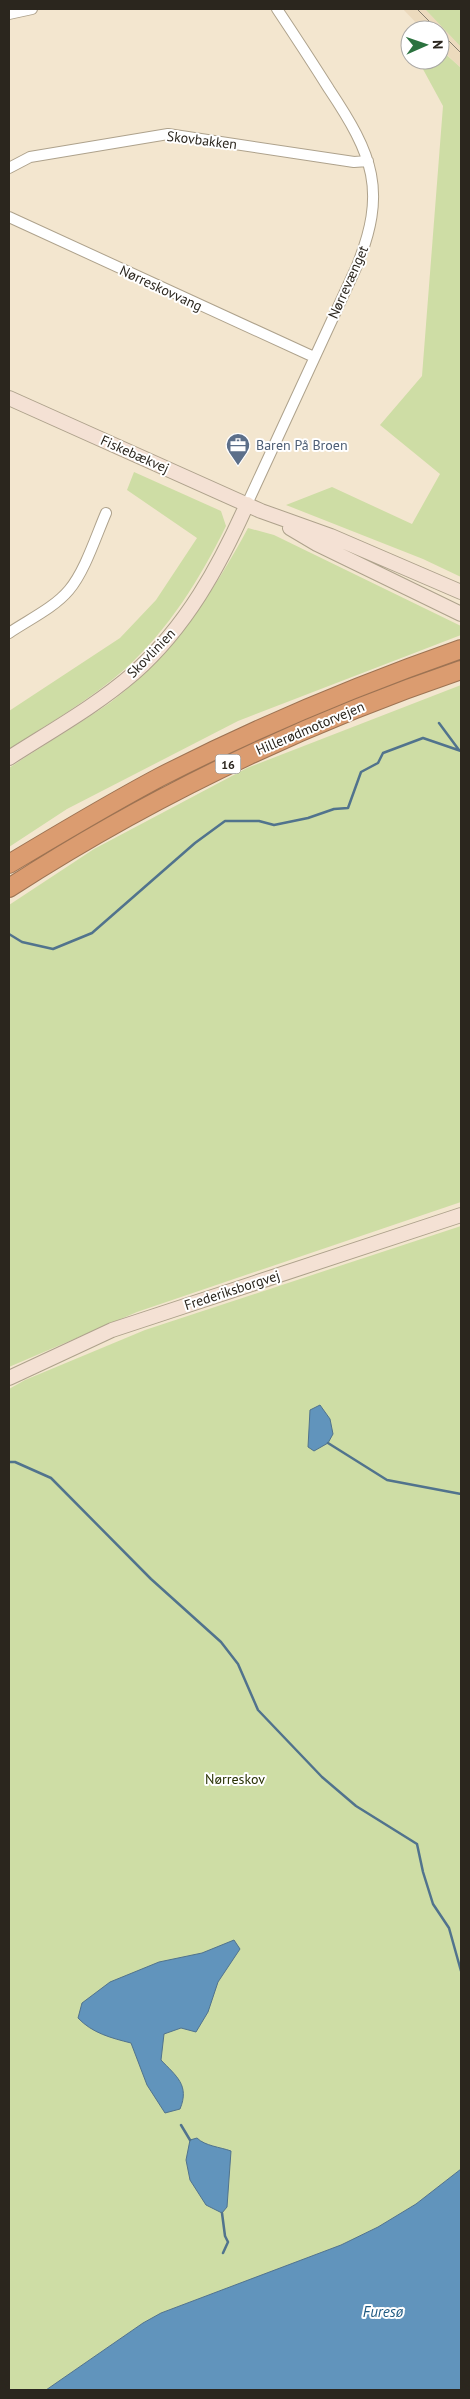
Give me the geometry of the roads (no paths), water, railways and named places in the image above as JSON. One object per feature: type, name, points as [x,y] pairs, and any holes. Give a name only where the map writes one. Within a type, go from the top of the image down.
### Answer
[{"type":"highway","name":"Hillerødmotorvejen","points":[[9,864],[150,782],[231,742],[305,708],[388,674],[461,649]]},
{"type":"highway","name":"Hillerødmotorvejen","points":[[9,888],[90,838],[165,796],[229,764],[309,727],[379,699],[461,670]]},
{"type":"street","points":[[9,14],[32,9]]},
{"type":"street","name":"Nørrevænget","points":[[247,504],[367,241],[373,203],[373,185],[368,161],[358,134],[277,9]]},
{"type":"street","name":"Skovbakken","points":[[9,168],[30,157],[168,134],[354,162],[368,161]]},
{"type":"street","name":"Nørreskovvang","points":[[9,217],[314,358]]},
{"type":"street","name":"Fiskebækvej","points":[[9,398],[247,504],[317,544],[461,614]]},
{"type":"street","name":"Skovlinien","points":[[9,758],[93,704],[135,672],[169,636],[197,600],[219,565],[247,504]]},
{"type":"street","name":"Fiskebækvej","points":[[261,511],[331,536],[461,592]]},
{"type":"street","points":[[9,633],[61,599],[69,591],[76,580],[106,513]]},
{"type":"street","name":"Frederiksborgvej","points":[[9,1378],[112,1330],[461,1215]]},
{"type":"water","points":[[320,1405],[330,1419],[333,1434],[328,1443],[314,1451],[308,1447],[310,1410]]},
{"type":"water","points":[[234,1940],[240,1949],[218,1982],[208,2012],[196,2032],[181,2028],[164,2034],[161,2060],[180,2082],[183,2093],[180,2109],[165,2113],[147,2085],[131,2043],[89,2028],[78,2018],[82,2003],[110,1982],[159,1962],[202,1953]]},
{"type":"water","points":[[197,2138],[208,2145],[231,2151],[227,2207],[222,2213],[206,2205],[190,2180],[186,2160],[190,2140]]},
{"type":"water","name":"Furesø","points":[[461,2169],[461,2390],[46,2390],[143,2323],[161,2313],[341,2245],[378,2227],[416,2204]]},
{"type":"waterway","points":[[439,723],[459,750]]},
{"type":"waterway","points":[[9,934],[22,942],[53,949],[92,933],[195,843],[225,821],[259,821],[274,825],[308,818],[334,809],[348,808],[361,772],[378,763],[383,753],[423,738],[461,751]]},
{"type":"waterway","points":[[328,1443],[387,1480],[461,1494]]},
{"type":"waterway","points":[[9,1462],[15,1462],[51,1478],[151,1579],[221,1642],[238,1664],[258,1710],[322,1777],[356,1806],[417,1844],[433,1904],[449,1928],[461,1971]]},
{"type":"waterway","points":[[181,2125],[190,2140]]},
{"type":"waterway","points":[[222,2213],[225,2236],[228,2242],[223,2253]]},
{"type":"tram line","points":[[417,9],[428,20]]},
{"type":"tram line","points":[[450,42],[461,53]]},
{"type":"place","name":"Baren På Broen","points":[[238,466]]},
{"type":"park label","name":"Nørreskov","points":[[235,1779]]}]
